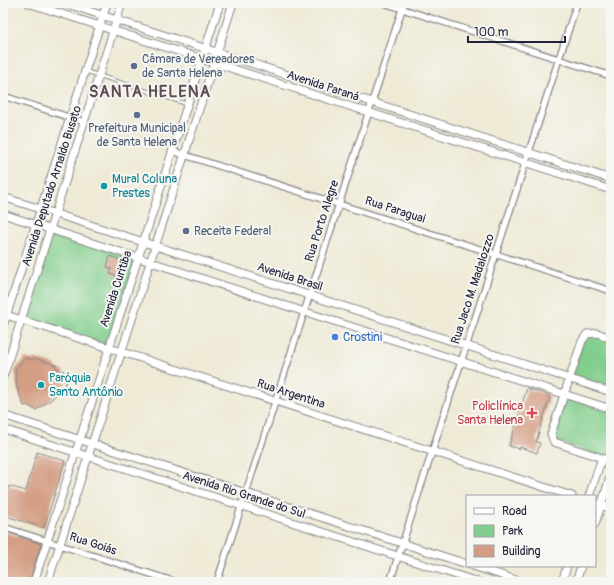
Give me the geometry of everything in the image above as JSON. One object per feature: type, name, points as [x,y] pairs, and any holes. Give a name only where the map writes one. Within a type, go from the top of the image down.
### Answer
[{"type":"street","name":"Avenida Paraná","points":[[31,3],[611,190]]},
{"type":"street","name":"Avenida Paraná","points":[[64,3],[611,179]]},
{"type":"street","name":"Avenida Deputado Arnaldo Busato","points":[[3,326],[5,314],[41,209],[107,3]]},
{"type":"street","name":"Avenida Deputado Arnaldo Busato","points":[[3,377],[122,3]]},
{"type":"street","name":"Avenida Curitiba","points":[[34,582],[220,3]]},
{"type":"street","name":"Avenida Curitiba","points":[[48,582],[233,3]]},
{"type":"street","points":[[384,3],[403,6],[611,76]]},
{"type":"street","name":"Rua Jaco M. Madalozzo","points":[[390,582],[577,3]]},
{"type":"street","name":"Rua Porto Alegre","points":[[217,582],[403,6]]},
{"type":"street","points":[[154,43],[157,33]]},
{"type":"street","points":[[271,81],[274,70]]},
{"type":"street","points":[[3,96],[84,122]]},
{"type":"street","name":"Rua Paraguai","points":[[172,150],[611,291]]},
{"type":"street","name":"Avenida Brasil","points":[[3,197],[611,392]]},
{"type":"street","points":[[3,214],[304,312],[611,409]]},
{"type":"street","name":"Rua Argentina","points":[[5,314],[569,495]]},
{"type":"street","points":[[611,338],[597,333],[587,334],[582,340],[551,434],[554,442],[611,461]]},
{"type":"street","name":"Avenida Rio Grande do Sul","points":[[3,415],[466,564]]},
{"type":"street","name":"Avenida Rio Grande do Sul","points":[[3,429],[478,582]]},
{"type":"street","points":[[590,495],[602,458]]},
{"type":"street","points":[[596,517],[598,504],[611,475]]},
{"type":"street","points":[[598,504],[611,508]]},
{"type":"street","name":"Rua Goiás","points":[[3,527],[176,582]]},
{"type":"street","points":[[476,567],[523,582]]},
{"type":"street","points":[[562,582],[567,567]]},
{"type":"street","points":[[576,582],[581,567]]},
{"type":"lane","points":[[85,71],[187,104]]},
{"type":"green space","points":[[53,232],[136,259],[108,345],[24,318]]},
{"type":"green space","points":[[597,335],[611,340],[611,390],[572,377],[584,341],[589,336]]},
{"type":"green space","points":[[565,397],[611,411],[611,459],[556,441],[554,436]]},
{"type":"building","points":[[110,256],[121,260],[119,265],[125,267],[121,277],[110,274],[112,269],[107,267]]},
{"type":"building","name":"Paróquia Santo Antônio","points":[[25,358],[33,360],[34,358],[56,365],[56,368],[64,371],[62,376],[67,382],[52,399],[36,410],[27,405],[24,406],[17,388],[15,370]]},
{"type":"building","name":"Policlínica Santa Helena","points":[[527,388],[550,396],[536,442],[540,443],[537,453],[520,447],[520,449],[509,446]]},
{"type":"building","points":[[37,452],[65,461],[44,528],[3,515],[3,499],[5,500],[9,486],[26,491]]},
{"type":"building","points":[[3,531],[41,544],[29,582],[3,582]]},
{"type":"place","name":"Câmara de Vereadores de Santa Helena","points":[[134,66]]},
{"type":"place","name":"Prefeitura Municipal de Santa Helena","points":[[137,115]]},
{"type":"place","name":"Mural Coluna Prestes","points":[[104,186]]},
{"type":"place","name":"Receita Federal","points":[[186,231]]},
{"type":"place","name":"Crostini","points":[[335,337]]},
{"type":"place","name":"Paróquia Santo Antônio","points":[[41,385]]},
{"type":"place","name":"Policlínica Santa Helena","points":[[532,413]]},
{"type":"district","name":"SANTA HELENA","points":[[150,92]]}]
